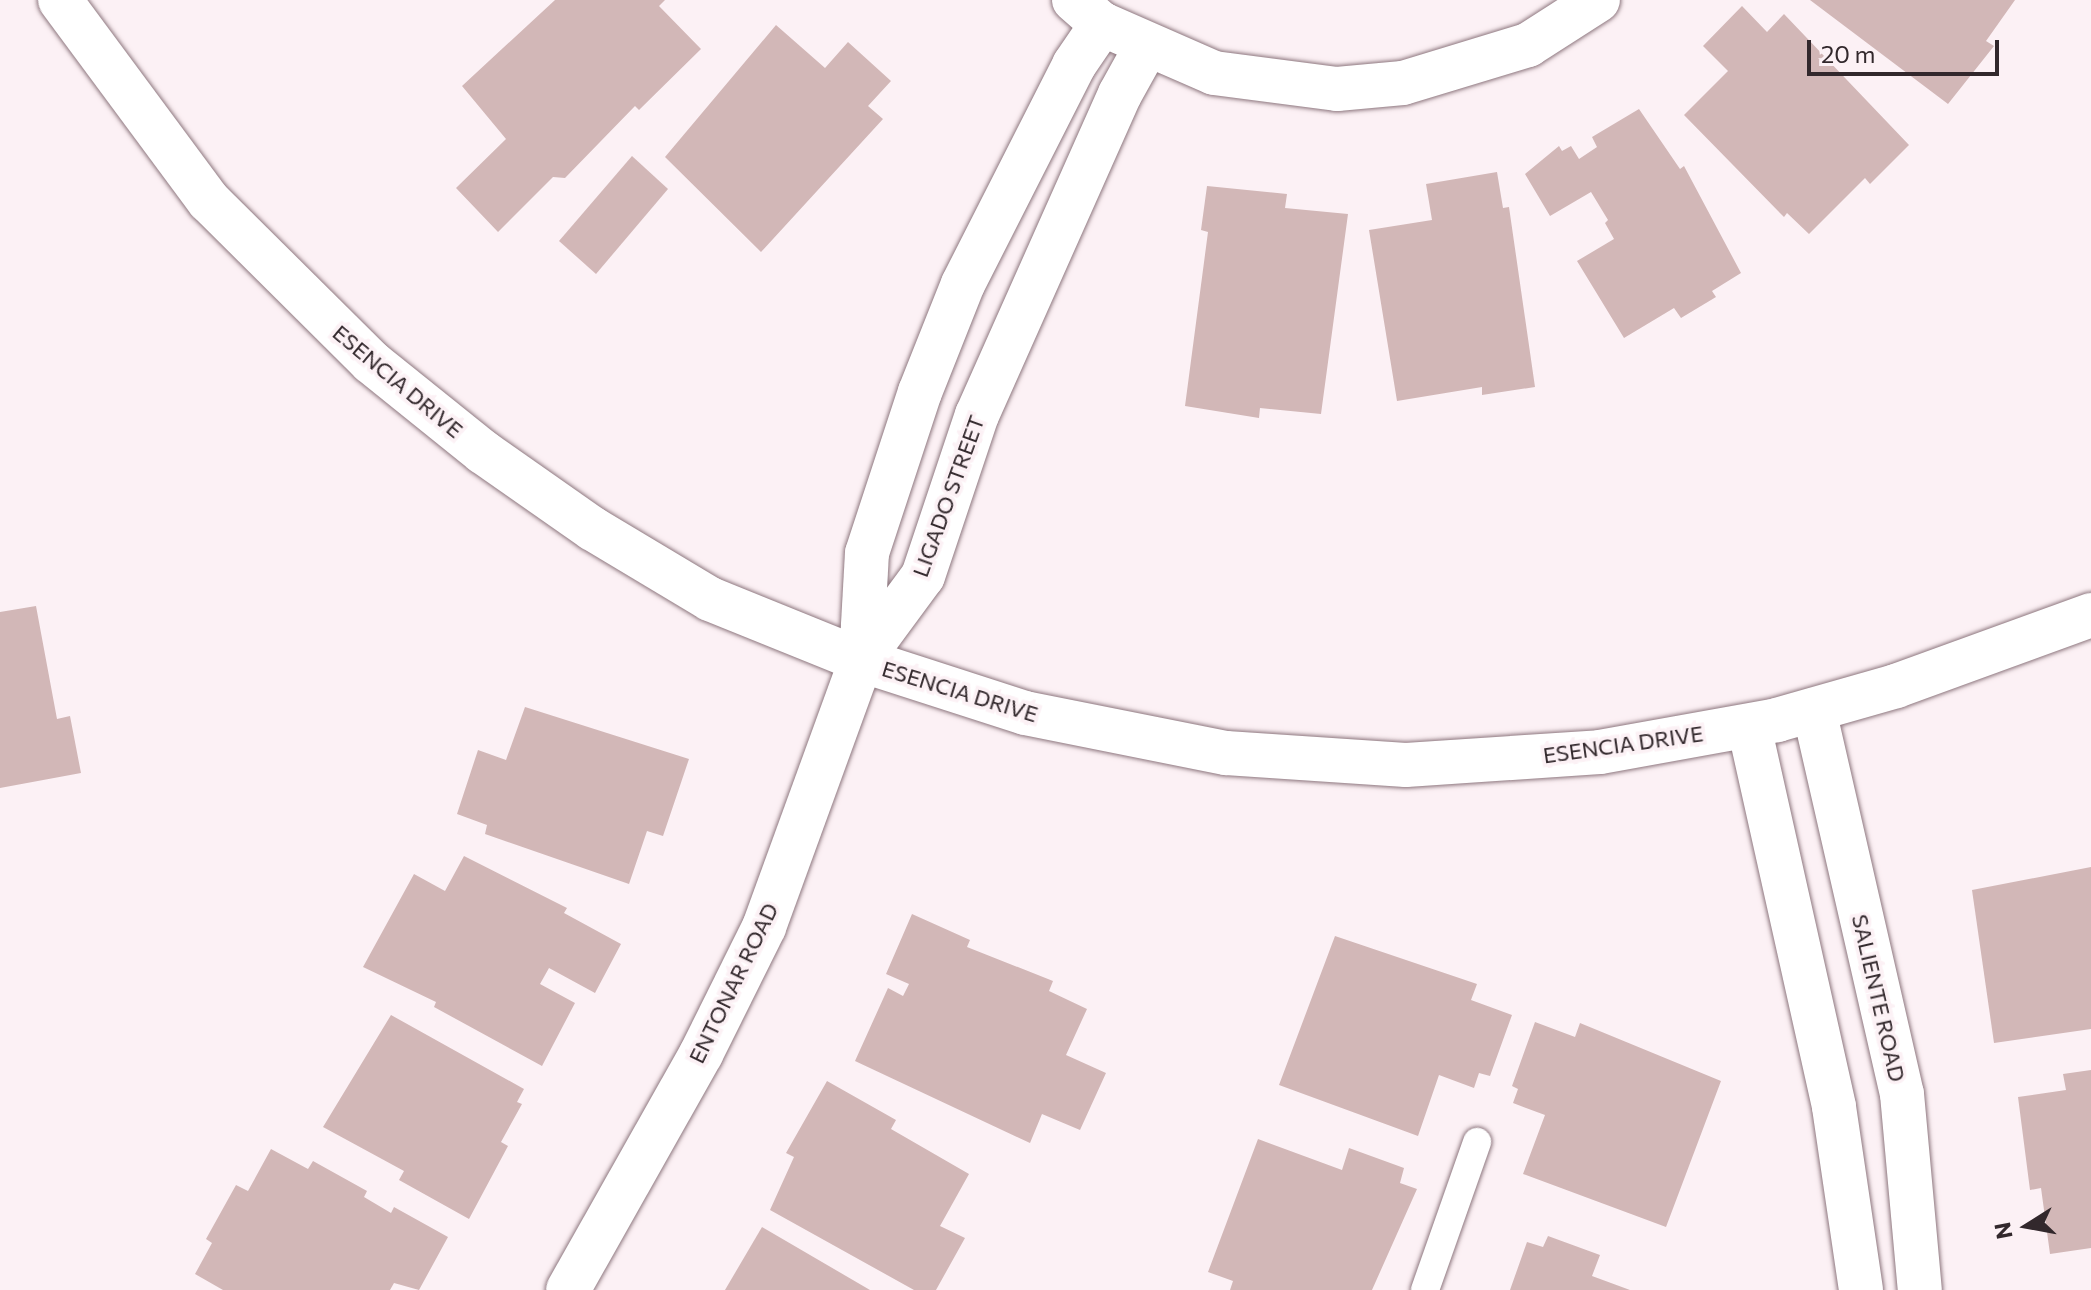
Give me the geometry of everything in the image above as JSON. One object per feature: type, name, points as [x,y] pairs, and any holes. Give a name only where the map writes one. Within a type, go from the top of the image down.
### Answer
[{"type":"street","name":"ESENCIA DRIVE","points":[[60,0],[209,201],[371,362],[483,452],[593,529],[710,599],[861,660],[1025,713],[1226,753],[1406,765],[1600,752],[1749,726],[1814,710],[2091,615]]},
{"type":"street","points":[[861,660],[867,553],[920,392],[963,284],[1074,65],[1088,12],[1146,47],[1214,73],[1266,84],[1337,89],[1390,84],[1528,45],[1598,0]]},
{"type":"street","name":"LIGADO STREET","points":[[861,660],[923,576],[977,415],[1120,94],[1146,47]]},
{"type":"street","name":"ENTONAR ROAD","points":[[568,1290],[701,1054],[764,927],[861,660]]},
{"type":"street","name":"SALIENTE ROAD","points":[[1814,710],[1902,1094],[1920,1290]]},
{"type":"street","points":[[1749,726],[1834,1107],[1861,1290]]},
{"type":"lane","points":[[1425,1290],[1477,1142]]},
{"type":"building","points":[[555,0],[665,0],[659,6],[701,49],[639,110],[635,106],[565,178],[553,177],[498,232],[456,188],[506,139],[462,86]]},
{"type":"building","points":[[1810,0],[2015,0],[1986,41],[1994,46],[1948,104]]},
{"type":"building","points":[[1742,6],[1767,32],[1784,14],[1909,145],[1870,184],[1865,178],[1809,234],[1787,213],[1784,217],[1684,115],[1728,71],[1703,46]]},
{"type":"building","points":[[776,25],[825,68],[848,42],[891,81],[868,106],[883,119],[761,252],[665,157]]},
{"type":"building","points":[[1639,109],[1680,169],[1684,166],[1741,273],[1712,291],[1716,297],[1681,318],[1674,308],[1624,338],[1577,261],[1614,239],[1605,223],[1608,220],[1591,192],[1550,216],[1525,174],[1559,146],[1562,151],[1571,146],[1579,159],[1597,147],[1592,137]]},
{"type":"building","points":[[632,156],[668,189],[596,274],[559,241]]},
{"type":"building","points":[[1497,172],[1503,208],[1509,207],[1535,387],[1482,395],[1482,387],[1397,401],[1369,230],[1432,220],[1426,184]]},
{"type":"building","points":[[1207,186],[1287,194],[1285,208],[1348,214],[1321,414],[1260,408],[1259,418],[1185,406],[1208,232],[1201,230]]},
{"type":"building","points":[[36,606],[57,719],[70,716],[81,773],[0,788],[0,612]]},
{"type":"building","points":[[525,707],[689,759],[663,836],[647,831],[629,884],[485,834],[487,825],[457,814],[478,750],[506,760]]},
{"type":"building","points":[[464,856],[567,908],[564,913],[621,944],[595,993],[549,968],[540,984],[575,1003],[542,1066],[434,1007],[436,1002],[363,967],[414,874],[445,891]]},
{"type":"building","points":[[2091,867],[2091,1029],[1994,1043],[1972,890]]},
{"type":"building","points":[[912,914],[970,940],[967,947],[1053,981],[1049,991],[1087,1009],[1066,1055],[1106,1073],[1080,1130],[1042,1114],[1030,1143],[855,1061],[888,988],[903,996],[909,984],[886,974]]},
{"type":"building","points":[[1335,936],[1477,984],[1471,1000],[1512,1015],[1490,1076],[1479,1073],[1474,1088],[1439,1075],[1418,1136],[1279,1085]]},
{"type":"building","points":[[391,1015],[524,1089],[517,1102],[522,1104],[501,1142],[508,1146],[469,1219],[399,1180],[404,1171],[323,1127]]},
{"type":"building","points":[[1535,1022],[1575,1037],[1580,1023],[1721,1081],[1666,1227],[1523,1174],[1545,1115],[1513,1103],[1518,1089],[1512,1086]]},
{"type":"building","points":[[2091,1070],[2091,1248],[2050,1254],[2041,1188],[2030,1190],[2018,1097],[2066,1090],[2063,1074]]},
{"type":"building","points":[[827,1081],[896,1120],[891,1129],[969,1174],[940,1226],[965,1238],[936,1290],[914,1290],[770,1210],[794,1157],[786,1153]]},
{"type":"building","points":[[1258,1139],[1342,1170],[1349,1148],[1404,1168],[1400,1183],[1417,1189],[1372,1290],[1230,1290],[1233,1281],[1208,1272]]},
{"type":"building","points":[[271,1149],[308,1169],[313,1161],[367,1191],[364,1197],[391,1213],[394,1207],[448,1237],[419,1290],[394,1283],[390,1290],[223,1290],[195,1274],[212,1243],[206,1239],[236,1185],[248,1191]]},
{"type":"building","points":[[762,1227],[870,1290],[725,1290]]},
{"type":"building","points":[[1548,1236],[1600,1255],[1592,1276],[1630,1290],[1510,1290],[1527,1242],[1543,1247]]}]
